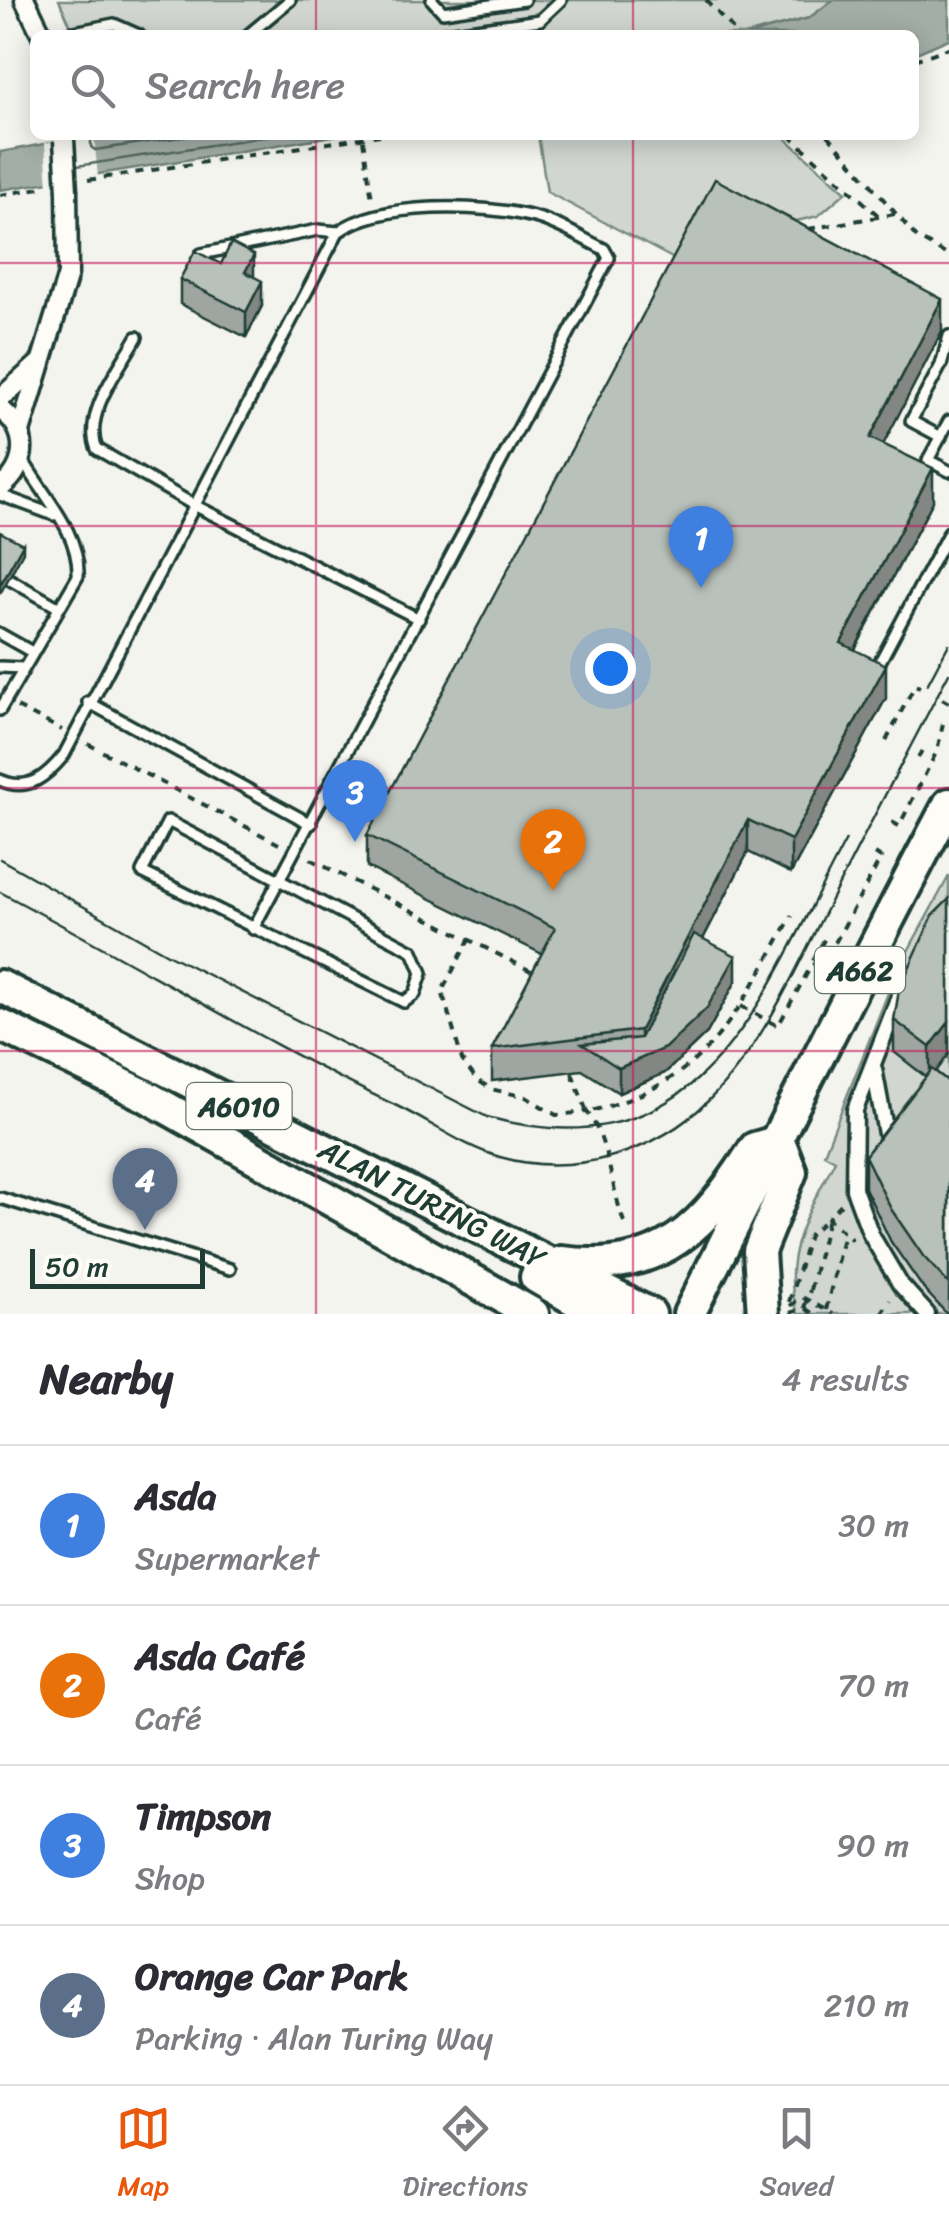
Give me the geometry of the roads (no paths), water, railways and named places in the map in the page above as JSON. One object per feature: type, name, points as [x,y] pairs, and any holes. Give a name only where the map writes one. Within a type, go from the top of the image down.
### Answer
[{"type":"main road","name":"A662","points":[[689,1314],[779,1141],[865,960],[949,804]]},
{"type":"main road","name":"ALAN TURING WAY","points":[[0,986],[163,1066],[443,1213],[650,1314]]},
{"type":"main road","name":"ALAN TURING WAY","points":[[0,1025],[144,1095],[530,1313]]},
{"type":"main road","points":[[539,1259],[595,1266],[640,1257],[696,1228],[718,1206],[755,1148],[779,1141],[792,1172],[759,1251],[763,1314]]},
{"type":"main road","points":[[443,1213],[482,1245],[599,1314]]},
{"type":"street","points":[[26,0],[40,30]]},
{"type":"street","points":[[0,488],[10,480],[22,458],[20,432],[68,274],[59,189],[63,140]]},
{"type":"street","points":[[0,399],[41,362]]},
{"type":"street","points":[[0,409],[20,432]]},
{"type":"street","points":[[918,956],[884,1027],[874,1067],[855,1110],[854,1189],[900,1284],[927,1314]]},
{"type":"street","points":[[874,1067],[888,1139],[907,1114]]},
{"type":"lane","points":[[254,30],[290,0]]},
{"type":"lane","points":[[432,0],[443,12],[524,0]]},
{"type":"lane","points":[[469,30],[540,20],[561,0]]},
{"type":"lane","points":[[85,30],[114,24],[128,30]]},
{"type":"lane","points":[[0,780],[26,786],[48,774],[72,736],[338,232],[353,221],[376,215],[488,207],[539,218],[604,249],[608,258],[253,929]]},
{"type":"lane","points":[[201,254],[318,230],[338,232]]},
{"type":"lane","points":[[941,437],[911,421],[941,364],[949,336]]},
{"type":"lane","points":[[136,338],[97,410],[92,436],[98,449],[194,504],[419,619]]},
{"type":"lane","points":[[949,422],[928,460],[949,471]]},
{"type":"lane","points":[[3,705],[56,606],[78,576],[79,553],[22,458]]},
{"type":"lane","points":[[0,495],[56,516]]},
{"type":"lane","points":[[873,674],[949,532]]},
{"type":"lane","points":[[0,574],[56,606]]},
{"type":"lane","points":[[0,634],[32,652]]},
{"type":"lane","points":[[0,667],[23,668]]},
{"type":"lane","points":[[88,702],[311,824]]},
{"type":"lane","points":[[168,822],[278,881],[414,951],[422,973],[415,994],[404,1002],[142,872],[168,822]]},
{"type":"lane","points":[[0,1198],[230,1269]]},
{"type":"water","points":[[833,0],[949,0],[949,39],[919,52],[919,30],[765,30],[809,18]]},
{"type":"water","points":[[66,140],[308,140],[0,190],[0,152]]},
{"type":"tram line","points":[[927,685],[949,644]]},
{"type":"tram line","points":[[0,892],[298,1056],[474,1147],[528,1163],[584,1162],[612,1156],[639,1147],[688,1119],[745,1057],[789,983],[949,673]]},
{"type":"tram line","points":[[0,859],[169,955],[487,1117],[562,1129],[624,1121],[674,1097],[717,1060],[753,1013],[846,840]]},
{"type":"place","name":"Asda","points":[[701,588]]},
{"type":"place","name":"Timpson","points":[[355,842]]},
{"type":"place","name":"Asda Café","points":[[553,891]]},
{"type":"place","name":"Orange Car Park","points":[[145,1230]]}]
